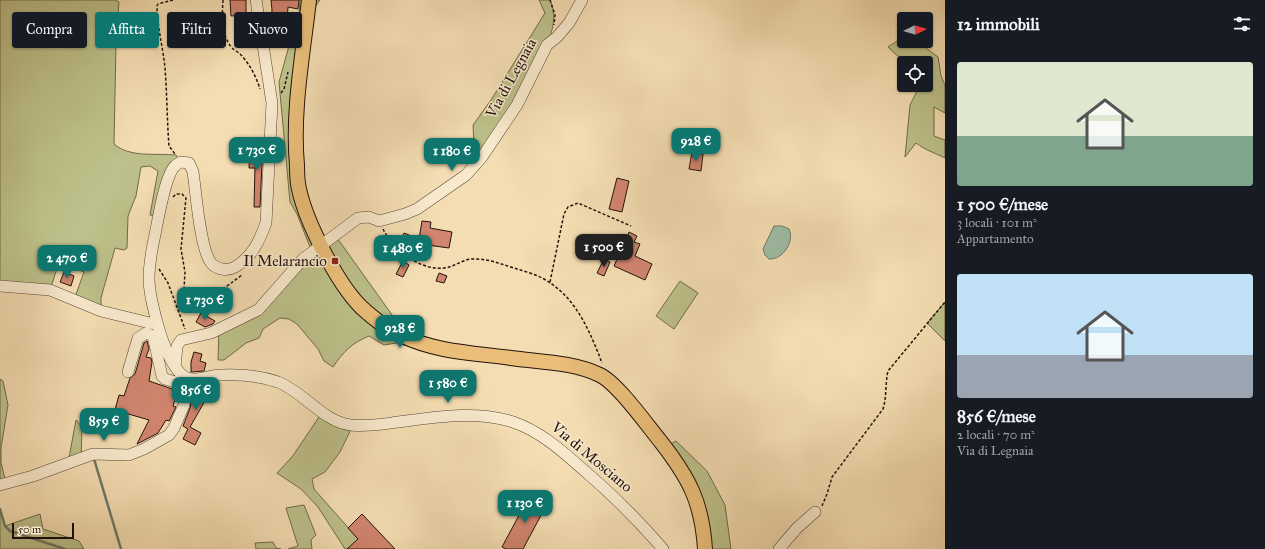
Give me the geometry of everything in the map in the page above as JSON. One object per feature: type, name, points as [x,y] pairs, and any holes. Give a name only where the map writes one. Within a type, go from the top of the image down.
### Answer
[{"type":"main road","points":[[309,0],[297,110],[295,148],[299,189],[321,245],[341,279],[361,306],[388,328],[404,337],[447,350],[577,367],[606,379],[642,417],[682,468],[699,506],[705,549]]},
{"type":"street","points":[[0,486],[33,476],[93,454],[129,455],[144,449],[168,435],[174,428],[184,405],[186,378],[175,367],[165,347],[158,325],[149,280],[153,248],[170,173],[175,166],[181,162],[189,163],[192,172],[205,249],[212,264],[220,269],[232,269],[246,260],[260,241],[266,223],[272,103],[256,0]]},
{"type":"street","name":"Via di Legnaia","points":[[189,338],[211,333],[226,327],[258,310],[303,259],[358,218],[369,217],[379,221],[417,209],[466,175],[482,158],[517,104],[547,45],[557,37],[569,23],[582,0]]},
{"type":"street","points":[[0,286],[50,290],[101,311],[158,325]]},
{"type":"street","name":"Via di Mosciano","points":[[128,372],[138,338],[146,333],[153,336],[162,376],[165,379],[182,384],[186,378],[198,379],[220,375],[251,375],[279,383],[292,389],[330,417],[342,423],[353,425],[386,424],[444,416],[473,415],[512,422],[533,430],[552,442],[636,517],[663,549]]},
{"type":"street","points":[[175,367],[177,346],[181,340],[189,338]]},
{"type":"street","points":[[779,549],[797,528],[815,512]]},
{"type":"path","points":[[173,0],[158,4],[157,17],[165,68],[169,146],[181,162]]},
{"type":"path","points":[[223,0],[222,19],[226,38],[233,48],[246,60],[256,78],[260,90]]},
{"type":"path","name":"Via di Legnaia","points":[[550,0],[555,15],[554,27]]},
{"type":"path","points":[[171,203],[176,194],[182,194],[186,198],[181,249],[185,272],[184,289],[187,297],[191,300],[198,300],[216,294],[244,274]]},
{"type":"path","points":[[550,282],[564,214],[568,207],[578,203],[631,226]]},
{"type":"path","points":[[379,221],[389,241],[407,257],[420,263],[436,268],[444,268],[467,259],[492,261],[536,275],[550,282],[565,294],[577,310],[595,346],[606,379]]},
{"type":"path","points":[[158,263],[158,268],[168,283],[177,311],[189,338]]},
{"type":"path","points":[[815,512],[823,505],[832,477],[883,409],[886,400],[885,384],[888,371],[945,302]]},
{"type":"green space","points":[[0,0],[115,0],[119,2],[118,12],[95,12],[95,48],[116,48],[114,144],[120,148],[135,153],[176,155],[181,162],[175,166],[159,216],[150,215],[158,171],[150,166],[141,167],[136,196],[128,216],[127,248],[124,250],[115,248],[101,298],[101,311],[74,300],[84,272],[59,262],[50,290],[0,286]]},
{"type":"green space","points":[[300,0],[320,0],[307,18],[295,148],[321,245],[335,235],[395,319],[393,331],[412,340],[408,346],[396,343],[384,345],[369,336],[348,348],[333,367],[324,361],[318,349],[297,324],[289,319],[280,318],[263,329],[259,338],[246,343],[224,360],[218,360],[219,330],[258,310],[312,252],[297,214],[290,202],[279,82],[288,48],[302,48],[302,12],[299,12]]},
{"type":"green space","points":[[539,0],[550,0],[554,17],[547,45],[477,163],[474,146],[473,125],[491,100],[545,13]]},
{"type":"green space","points":[[897,41],[897,48],[926,48],[938,57],[941,76],[945,85],[945,113],[934,107],[934,136],[945,140],[945,158],[926,150],[916,143],[905,157],[910,105],[916,92],[933,92],[933,56],[898,56],[888,47]]},
{"type":"green space","points":[[680,281],[698,293],[674,329],[656,316]]},
{"type":"green space","points":[[945,302],[945,341],[927,323]]},
{"type":"green space","points":[[0,379],[3,381],[8,405],[1,448],[1,462],[6,484],[0,485]]},
{"type":"green space","points":[[321,414],[353,425],[340,452],[325,472],[312,479],[314,489],[367,549],[345,549],[318,507],[301,489],[277,473],[292,457]]},
{"type":"green space","points":[[76,420],[82,427],[81,459],[68,463]]},
{"type":"green space","points":[[676,441],[707,471],[725,505],[731,549],[705,549],[699,506],[665,447]]},
{"type":"green space","points":[[304,505],[316,535],[311,540],[312,549],[288,549],[298,546],[286,508]]},
{"type":"green space","points":[[0,509],[5,526],[40,514],[43,529],[79,541],[84,549],[0,549]]},
{"type":"green space","points":[[273,542],[276,548],[281,549],[256,549],[255,543]]},
{"type":"shaded area","points":[[774,226],[782,226],[789,229],[790,239],[789,244],[783,253],[769,259],[765,255],[763,249]]},
{"type":"shaded area","points":[[588,237],[604,244],[600,251],[585,245]]},
{"type":"building","points":[[230,0],[246,0],[246,12],[234,12],[234,16],[231,16]]},
{"type":"building","points":[[271,0],[299,0],[298,9],[288,7],[288,12],[272,12]]},
{"type":"building","points":[[256,142],[263,142],[260,207],[254,207],[255,168],[249,168],[250,151],[255,151]]},
{"type":"building","points":[[692,152],[703,154],[701,171],[689,169]]},
{"type":"building","points":[[617,178],[629,181],[622,212],[609,209]]},
{"type":"building","points":[[422,221],[431,222],[430,228],[452,232],[449,248],[427,245],[427,248],[409,245],[407,252],[397,248],[404,233],[419,239]]},
{"type":"building","points":[[629,232],[637,236],[634,242],[640,244],[635,256],[652,264],[645,280],[614,266]]},
{"type":"building","points":[[604,259],[610,262],[604,276],[597,273]]},
{"type":"building","points":[[403,261],[409,265],[403,277],[396,274]]},
{"type":"building","points":[[64,272],[74,276],[71,286],[60,282]]},
{"type":"building","points":[[439,273],[447,276],[444,283],[436,281]]},
{"type":"building","points":[[201,313],[215,321],[213,324],[205,327],[196,322]]},
{"type":"building","points":[[147,341],[149,349],[146,357],[151,358],[152,362],[149,381],[178,391],[173,406],[176,407],[169,421],[166,420],[158,433],[137,444],[149,420],[115,410],[119,395],[124,396],[130,378],[135,374],[144,343]]},
{"type":"building","points":[[194,352],[202,354],[200,361],[206,363],[204,371],[191,372],[191,362]]},
{"type":"building","points":[[211,383],[211,398],[206,399],[190,427],[201,433],[195,445],[183,439],[188,429],[183,426],[190,408],[194,386]]},
{"type":"building","points":[[532,491],[539,495],[536,501],[546,506],[523,549],[506,549],[502,547]]},
{"type":"building","points":[[362,514],[395,549],[347,549],[358,539],[348,528]]},
{"type":"waterway","points":[[94,459],[121,549]]},
{"type":"waterway","points":[[0,509],[5,526],[10,531],[65,549]]},
{"type":"place","name":"Il Melarancio","points":[[335,261]]}]
